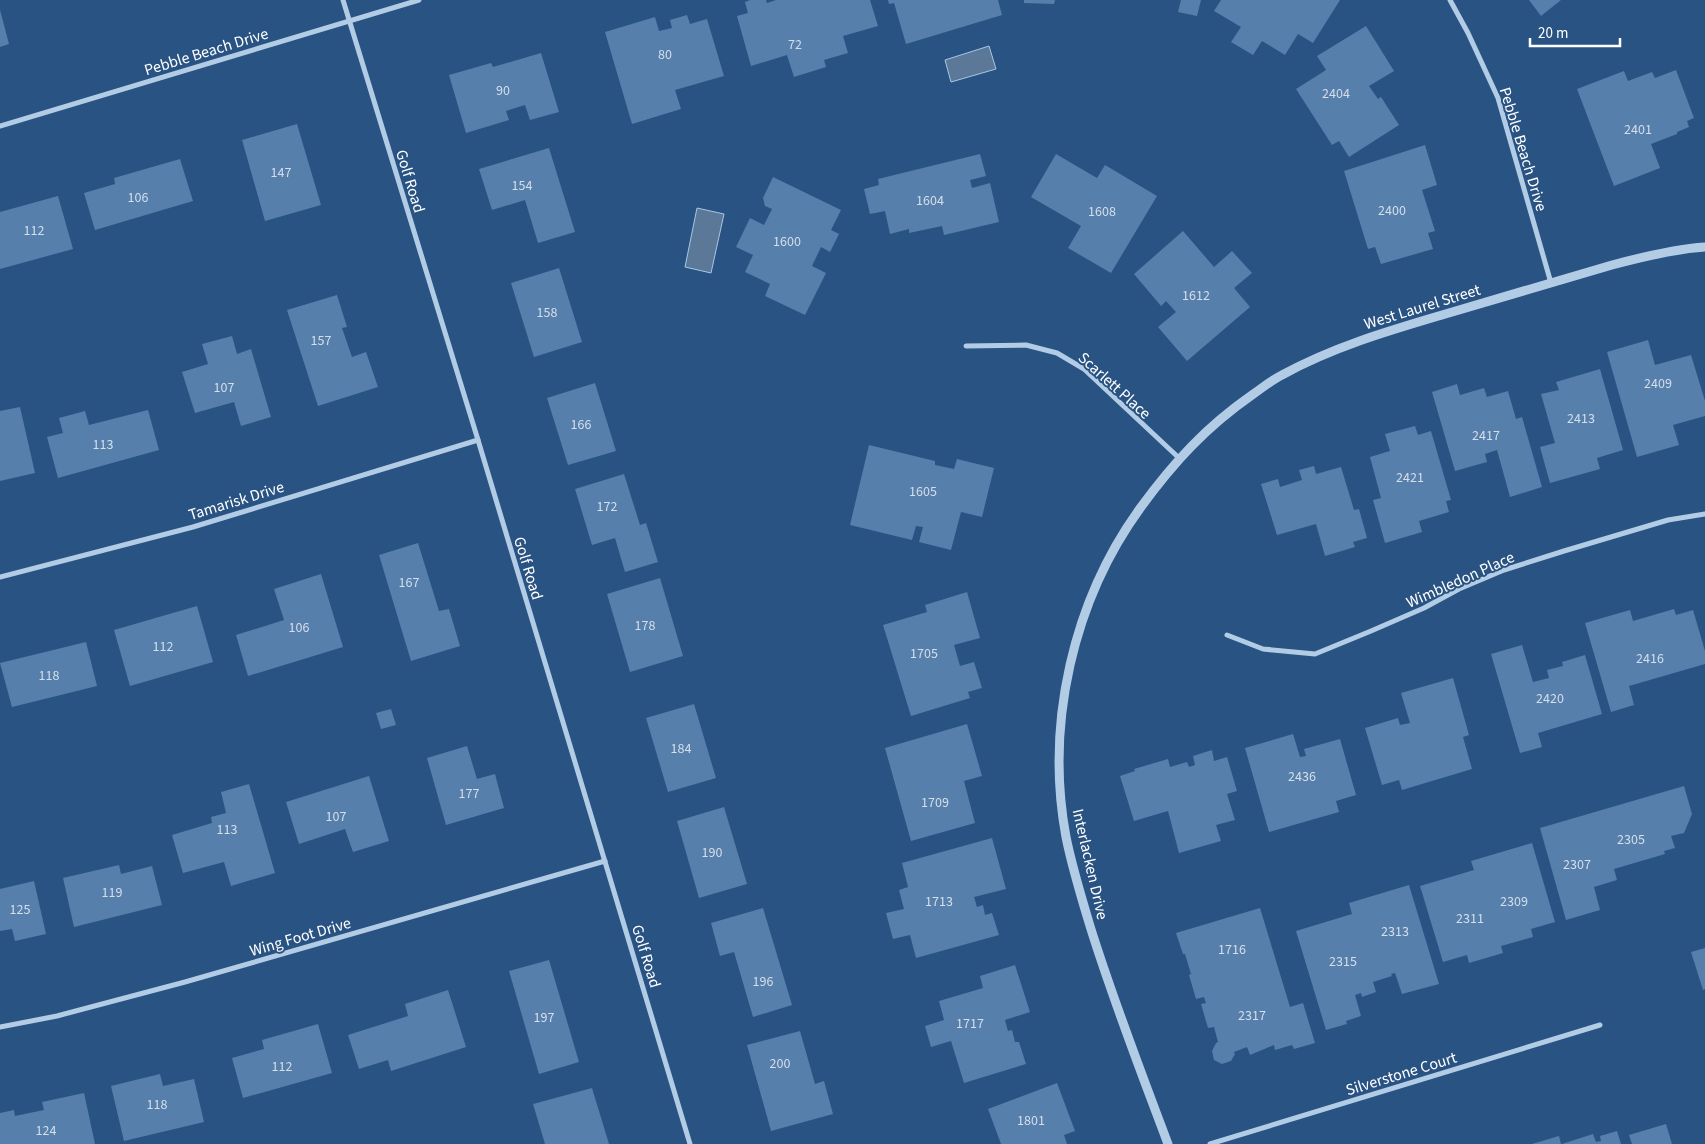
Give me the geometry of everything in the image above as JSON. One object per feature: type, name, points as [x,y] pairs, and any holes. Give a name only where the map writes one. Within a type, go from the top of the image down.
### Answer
[{"type":"street","name":"Golf Road","points":[[343,0],[690,1144]]},
{"type":"street","name":"Pebble Beach Drive","points":[[0,126],[420,0]]},
{"type":"street","name":"Pebble Beach Drive","points":[[1450,0],[1468,33],[1498,98],[1551,283]]},
{"type":"street","name":"West Laurel Street","points":[[1179,458],[1226,413],[1281,375],[1332,352],[1374,336],[1637,258],[1694,248],[1705,248]]},
{"type":"street","name":"Scarlett Place","points":[[966,346],[1026,345],[1057,353],[1084,369],[1179,458]]},
{"type":"street","name":"Tamarisk Drive","points":[[0,577],[193,526],[478,440]]},
{"type":"street","name":"Interlacken Drive","points":[[1168,1144],[1106,978],[1076,879],[1066,836],[1059,760],[1064,705],[1073,652],[1089,600],[1105,564],[1127,526],[1179,458]]},
{"type":"street","name":"Wimbledon Place","points":[[1227,635],[1263,649],[1315,654],[1371,632],[1424,608],[1459,589],[1504,570],[1668,520],[1705,514]]},
{"type":"street","name":"Wing Foot Drive","points":[[0,1027],[57,1016],[185,982],[605,861]]},
{"type":"street","name":"Silverstone Court","points":[[1210,1144],[1600,1025]]},
{"type":"water","points":[[989,46],[996,69],[951,82],[945,60]]},
{"type":"water","points":[[697,208],[724,214],[711,273],[685,267]]},
{"type":"building","points":[[750,0],[766,0],[767,3],[776,0],[870,0],[878,26],[843,36],[848,53],[824,60],[826,67],[794,77],[787,55],[751,66],[737,16],[748,13],[745,2]]},
{"type":"building","points":[[888,0],[998,0],[1002,15],[906,44],[894,3],[889,4]]},
{"type":"building","points":[[1024,0],[1055,0],[1054,4],[1024,3]]},
{"type":"building","points":[[1181,0],[1201,0],[1197,16],[1178,12]]},
{"type":"building","points":[[1221,0],[1340,0],[1313,43],[1298,34],[1285,55],[1262,41],[1253,55],[1231,42],[1241,27],[1214,11]]},
{"type":"building","points":[[1529,0],[1561,0],[1541,16]]},
{"type":"building","points":[[0,10],[9,44],[0,47]]},
{"type":"building","points":[[687,15],[690,24],[707,19],[724,76],[675,90],[681,109],[632,124],[605,32],[655,17],[659,31],[672,28],[670,20]]},
{"type":"building","points":[[1366,26],[1394,71],[1369,86],[1378,99],[1381,97],[1399,125],[1349,157],[1339,141],[1332,145],[1296,89],[1326,70],[1317,56]]},
{"type":"building","points":[[541,53],[559,112],[530,120],[525,105],[506,111],[509,120],[466,133],[449,75],[491,63],[493,67]]},
{"type":"building","points":[[1676,70],[1694,118],[1687,121],[1689,127],[1651,144],[1660,168],[1614,186],[1577,89],[1624,71],[1628,81],[1652,72],[1655,78]]},
{"type":"building","points":[[297,124],[321,205],[265,221],[242,140]]},
{"type":"building","points":[[1425,145],[1437,185],[1422,190],[1435,231],[1428,233],[1433,249],[1381,264],[1375,247],[1368,249],[1344,171]]},
{"type":"building","points":[[549,148],[575,232],[538,243],[525,200],[492,210],[479,169]]},
{"type":"building","points":[[980,154],[986,176],[970,180],[972,188],[990,183],[999,222],[944,235],[942,226],[909,233],[909,229],[890,234],[885,211],[870,214],[864,189],[879,185],[878,179]]},
{"type":"building","points":[[1056,154],[1097,178],[1105,165],[1157,196],[1111,273],[1068,248],[1081,226],[1031,197]]},
{"type":"building","points":[[180,159],[193,201],[95,230],[84,193],[115,184],[114,178]]},
{"type":"building","points":[[773,177],[841,210],[831,230],[839,234],[830,252],[821,247],[812,266],[826,273],[805,315],[765,296],[770,284],[745,272],[753,255],[736,247],[750,218],[764,225],[772,209],[765,206],[763,198]]},
{"type":"building","points":[[58,196],[73,249],[0,269],[0,212]]},
{"type":"building","points":[[1183,231],[1214,267],[1232,251],[1252,273],[1234,288],[1250,307],[1187,361],[1158,327],[1176,312],[1166,301],[1161,306],[1134,274]]},
{"type":"building","points":[[559,268],[582,342],[534,357],[511,283]]},
{"type":"building","points":[[337,295],[347,327],[342,328],[352,357],[366,352],[378,387],[318,406],[287,310]]},
{"type":"building","points":[[232,336],[237,354],[251,349],[271,417],[241,426],[234,402],[195,413],[182,372],[208,364],[202,344]]},
{"type":"building","points":[[1648,340],[1655,365],[1691,355],[1705,401],[1705,416],[1673,425],[1679,445],[1637,457],[1607,352]]},
{"type":"building","points":[[1600,369],[1623,450],[1597,458],[1600,469],[1550,483],[1540,447],[1555,443],[1541,394],[1559,390],[1556,382]]},
{"type":"building","points":[[595,383],[616,451],[568,465],[547,398]]},
{"type":"building","points":[[1457,384],[1460,395],[1484,388],[1487,397],[1508,391],[1516,419],[1522,417],[1542,487],[1510,497],[1497,450],[1485,454],[1487,462],[1455,471],[1432,392]]},
{"type":"building","points":[[20,407],[35,473],[0,481],[0,411]]},
{"type":"building","points":[[148,410],[159,450],[58,478],[47,437],[63,433],[59,418],[85,411],[89,425]]},
{"type":"building","points":[[1415,426],[1418,435],[1431,431],[1451,500],[1446,501],[1449,512],[1419,521],[1422,532],[1385,543],[1373,500],[1381,498],[1370,457],[1390,451],[1385,434]]},
{"type":"building","points":[[869,445],[935,461],[935,465],[954,469],[957,459],[994,468],[982,517],[961,512],[951,550],[919,542],[923,527],[916,526],[912,540],[850,525]]},
{"type":"building","points":[[1314,466],[1316,474],[1341,467],[1354,510],[1359,509],[1367,538],[1353,542],[1355,547],[1325,556],[1316,524],[1277,535],[1261,484],[1278,479],[1280,487],[1302,480],[1299,470]]},
{"type":"building","points":[[624,474],[640,525],[646,523],[658,562],[625,572],[615,538],[592,545],[575,489]]},
{"type":"building","points":[[418,543],[439,611],[449,609],[460,646],[411,661],[379,555]]},
{"type":"building","points":[[321,574],[343,647],[248,676],[236,635],[284,620],[274,589]]},
{"type":"building","points":[[660,578],[683,656],[630,672],[607,594]]},
{"type":"building","points":[[967,592],[980,638],[954,645],[960,666],[974,662],[982,688],[968,692],[970,698],[911,716],[883,625],[927,612],[925,605]]},
{"type":"building","points":[[197,606],[213,662],[130,686],[114,630]]},
{"type":"building","points":[[1674,609],[1676,615],[1693,610],[1705,651],[1705,664],[1629,686],[1634,705],[1611,712],[1585,623],[1630,610],[1633,621]]},
{"type":"building","points":[[86,642],[97,686],[12,707],[0,663]]},
{"type":"building","points":[[1522,645],[1533,682],[1549,678],[1547,670],[1563,666],[1562,662],[1585,655],[1602,714],[1538,733],[1542,747],[1520,753],[1491,654]]},
{"type":"building","points":[[1453,678],[1469,735],[1463,737],[1472,769],[1402,790],[1399,780],[1382,785],[1365,728],[1398,718],[1400,725],[1410,723],[1401,693]]},
{"type":"building","points":[[694,704],[716,778],[668,792],[646,718]]},
{"type":"building","points":[[391,709],[396,725],[381,729],[376,713]]},
{"type":"building","points":[[967,724],[982,776],[964,781],[975,823],[911,841],[885,748]]},
{"type":"building","points":[[1293,734],[1300,757],[1306,756],[1304,749],[1340,739],[1356,795],[1336,801],[1339,812],[1269,832],[1245,748]]},
{"type":"building","points":[[467,746],[477,779],[495,774],[504,808],[446,825],[427,758]]},
{"type":"building","points":[[1212,750],[1214,761],[1227,757],[1237,791],[1227,794],[1235,820],[1216,825],[1221,841],[1179,853],[1168,811],[1134,821],[1120,776],[1135,771],[1134,769],[1168,759],[1170,767],[1187,762],[1189,767],[1195,765],[1193,756]]},
{"type":"building","points":[[369,776],[389,841],[353,852],[345,829],[299,844],[286,802]]},
{"type":"building","points":[[249,784],[275,873],[231,886],[224,862],[183,873],[172,835],[212,823],[211,817],[226,813],[221,792]]},
{"type":"building","points":[[1684,786],[1692,814],[1684,833],[1671,836],[1675,848],[1664,851],[1665,854],[1614,869],[1617,880],[1594,887],[1600,910],[1566,920],[1540,828]]},
{"type":"building","points":[[724,807],[747,884],[699,898],[677,821]]},
{"type":"building","points":[[992,838],[1006,889],[974,897],[977,907],[983,905],[985,915],[992,913],[999,935],[916,958],[910,935],[893,939],[886,913],[904,909],[899,890],[908,887],[902,863]]},
{"type":"building","points":[[1532,843],[1555,922],[1531,929],[1533,937],[1501,946],[1503,953],[1469,963],[1467,955],[1443,962],[1420,886],[1474,870],[1471,861]]},
{"type":"building","points":[[119,865],[121,874],[152,866],[162,905],[74,927],[63,878]]},
{"type":"building","points":[[34,881],[46,934],[15,941],[12,929],[0,931],[0,889]]},
{"type":"building","points":[[1409,885],[1439,984],[1402,994],[1395,973],[1391,974],[1392,976],[1373,982],[1376,992],[1362,997],[1361,993],[1355,995],[1361,1016],[1346,1021],[1347,1024],[1326,1030],[1296,931],[1352,914],[1349,903]]},
{"type":"building","points":[[763,908],[792,1005],[753,1017],[734,952],[720,956],[711,923]]},
{"type":"building","points":[[1260,908],[1290,1007],[1303,1003],[1315,1043],[1294,1049],[1292,1045],[1275,1050],[1274,1045],[1250,1055],[1247,1047],[1234,1052],[1235,1054],[1231,1061],[1222,1064],[1214,1060],[1212,1051],[1218,1042],[1214,1027],[1208,1028],[1201,1004],[1206,1003],[1204,997],[1196,999],[1185,954],[1183,954],[1176,933]]},
{"type":"building","points":[[1705,948],[1705,989],[1703,990],[1691,952]]},
{"type":"building","points":[[549,960],[579,1062],[539,1074],[509,971]]},
{"type":"building","points":[[1015,965],[1030,1012],[1005,1020],[1008,1031],[1012,1030],[1015,1042],[1019,1042],[1026,1064],[964,1083],[951,1041],[931,1047],[925,1026],[944,1020],[939,1001],[983,988],[980,976]]},
{"type":"building","points":[[448,990],[466,1047],[391,1071],[388,1060],[359,1069],[348,1035],[408,1016],[405,1004]]},
{"type":"building","points":[[318,1024],[332,1073],[243,1098],[232,1058],[264,1049],[262,1040]]},
{"type":"building","points":[[800,1031],[815,1084],[824,1081],[833,1114],[771,1131],[747,1045]]},
{"type":"building","points":[[160,1074],[163,1086],[194,1079],[204,1122],[124,1141],[111,1086]]},
{"type":"building","points":[[1057,1083],[1075,1131],[1064,1135],[1067,1144],[1001,1144],[988,1109]]},
{"type":"building","points":[[592,1088],[609,1144],[545,1144],[533,1104]]},
{"type":"building","points":[[84,1093],[95,1144],[0,1144],[0,1113],[14,1110],[15,1116],[44,1110],[42,1102]]},
{"type":"building","points":[[1666,1124],[1672,1144],[1632,1144],[1629,1135]]},
{"type":"building","points":[[1617,1131],[1621,1144],[1562,1144],[1593,1134],[1596,1142],[1601,1141],[1600,1136]]},
{"type":"building","points":[[1559,1136],[1561,1144],[1532,1144]]}]
